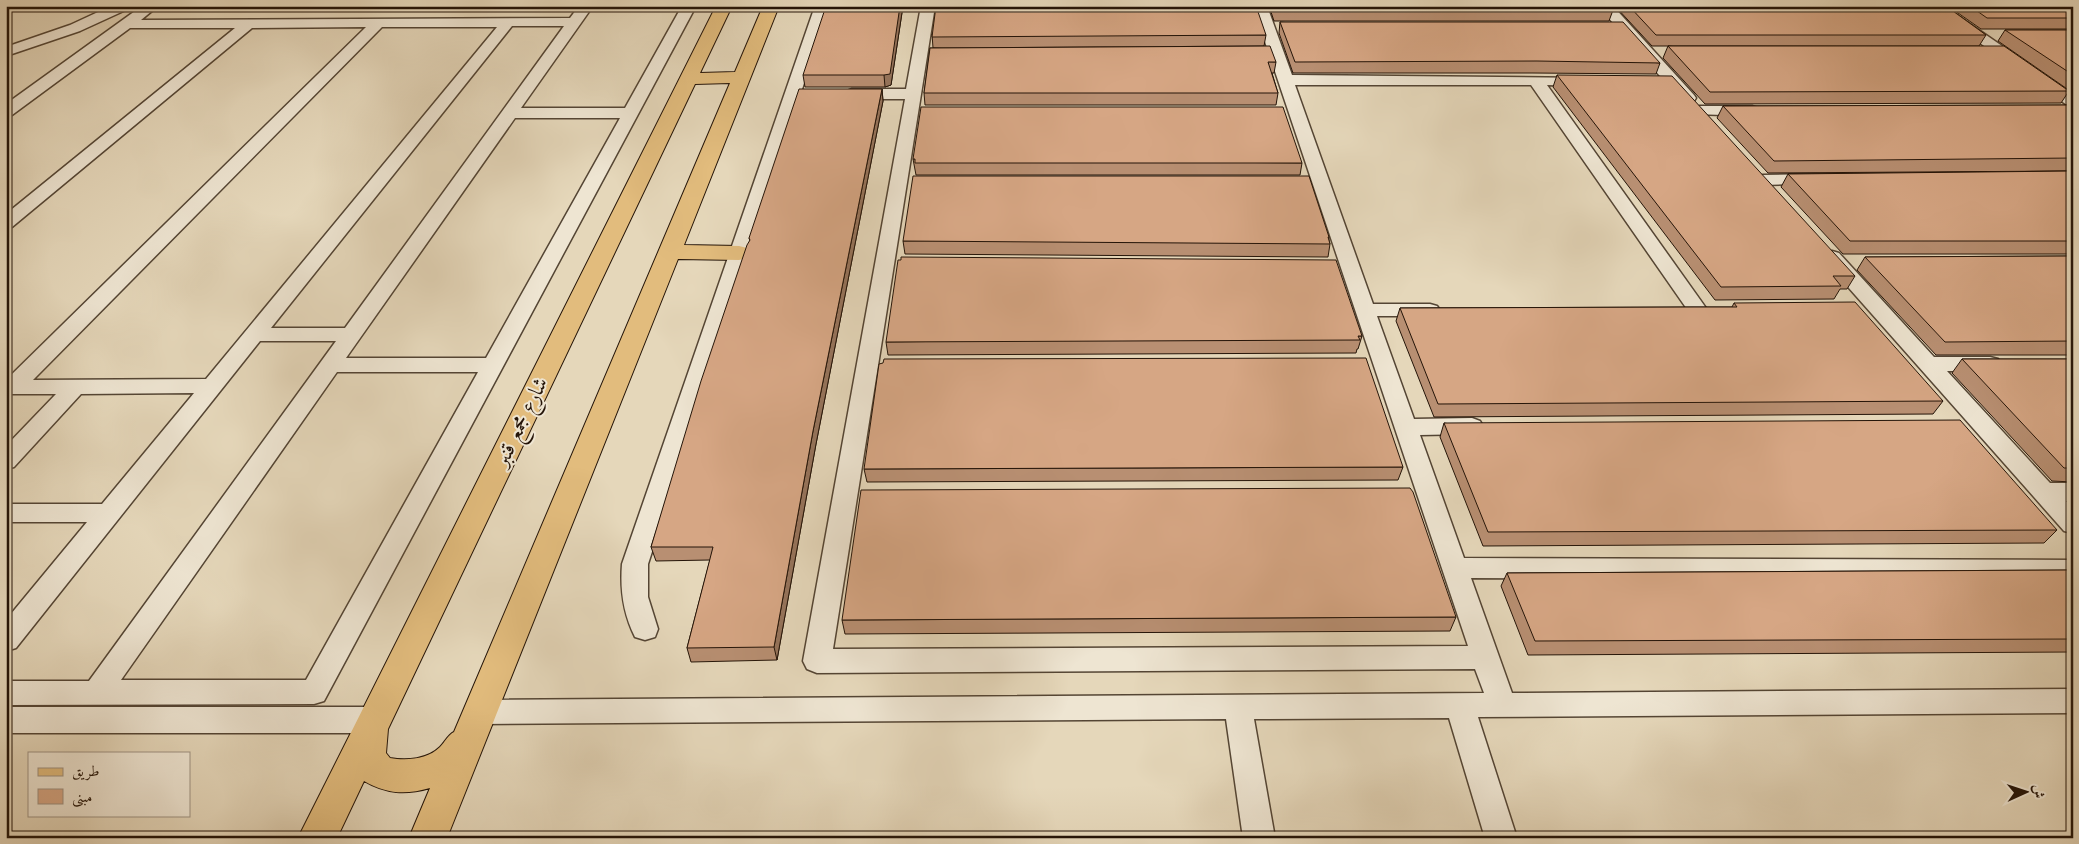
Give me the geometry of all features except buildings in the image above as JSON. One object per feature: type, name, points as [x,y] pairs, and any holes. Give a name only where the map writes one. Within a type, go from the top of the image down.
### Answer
[{"type":"main road","name":"شارع مجمع قنبر","points":[[317,838],[690,79],[724,6]]},
{"type":"main road","points":[[428,838],[771,6]]},
{"type":"main road","points":[[690,79],[741,77]]},
{"type":"main road","points":[[669,252],[739,253]]},
{"type":"main road","points":[[373,723],[368,746],[370,762],[380,773],[394,776],[417,775],[434,770],[450,761],[477,720]]},
{"type":"street","points":[[6,40],[94,6]]},
{"type":"street","points":[[6,52],[75,28],[124,6]]},
{"type":"street","points":[[6,112],[151,6]]},
{"type":"street","points":[[6,693],[314,692],[689,6]]},
{"type":"street","points":[[645,629],[636,609],[633,589],[636,564],[739,253],[802,94],[822,6]]},
{"type":"street","points":[[928,6],[926,54],[915,106],[909,182],[855,493],[817,661],[1486,657]]},
{"type":"street","points":[[1260,6],[1272,27],[1267,52],[1286,80],[1287,112],[1311,182],[1340,265],[1365,310],[1374,362],[1406,427],[1418,491],[1455,568],[1502,705]]},
{"type":"street","points":[[1605,6],[1719,132]]},
{"type":"street","points":[[1935,6],[2073,102]]},
{"type":"street","points":[[127,24],[508,22],[580,14]]},
{"type":"street","points":[[96,693],[580,14]]},
{"type":"street","points":[[6,640],[508,22]]},
{"type":"street","points":[[10,387],[378,23]]},
{"type":"street","points":[[6,223],[248,24]]},
{"type":"street","points":[[1604,27],[1624,27]]},
{"type":"street","points":[[1976,35],[2005,35]]},
{"type":"street","points":[[1646,52],[1666,52]]},
{"type":"street","points":[[1971,52],[2001,52]]},
{"type":"street","points":[[1286,80],[1604,81]]},
{"type":"street","points":[[1536,81],[1696,308]]},
{"type":"street","points":[[1653,81],[1673,81]]},
{"type":"street","points":[[839,94],[915,106]]},
{"type":"street","points":[[2053,110],[2073,110]]},
{"type":"street","points":[[1700,111],[1769,111]]},
{"type":"street","points":[[511,113],[630,113]]},
{"type":"street","points":[[1781,200],[1757,173],[1833,179]]},
{"type":"street","points":[[1818,242],[2073,524]]},
{"type":"street","points":[[1836,262],[1866,262]]},
{"type":"street","points":[[1848,307],[1876,306]]},
{"type":"street","points":[[1365,310],[1453,310]]},
{"type":"street","points":[[254,335],[353,334]]},
{"type":"street","points":[[1928,364],[2005,364]]},
{"type":"street","points":[[330,365],[493,365]]},
{"type":"street","points":[[10,387],[212,386]]},
{"type":"street","points":[[6,461],[75,387]]},
{"type":"street","points":[[1953,424],[1983,424]]},
{"type":"street","points":[[1406,427],[1495,426]]},
{"type":"street","points":[[2044,492],[2073,492]]},
{"type":"street","points":[[6,513],[110,513]]},
{"type":"street","points":[[1455,568],[2073,570]]},
{"type":"street","points":[[477,720],[1238,707],[2073,701]]},
{"type":"street","points":[[1460,705],[1501,838]]},
{"type":"street","points":[[1238,707],[1259,838]]},
{"type":"street","points":[[6,720],[373,723]]}]
